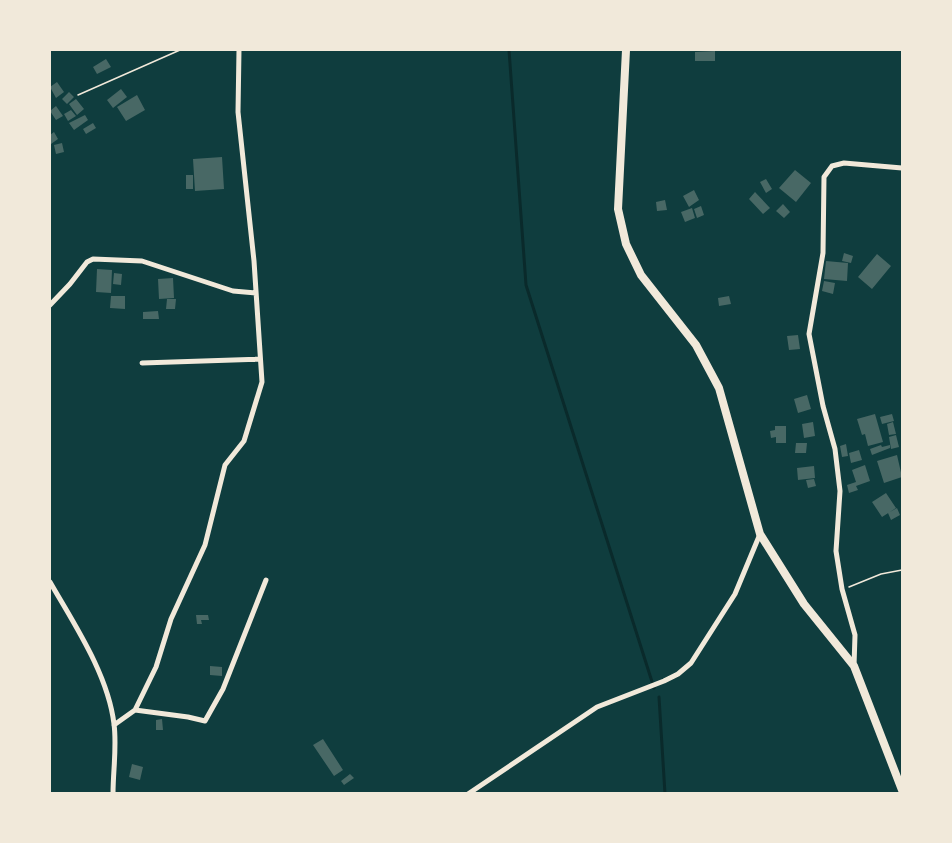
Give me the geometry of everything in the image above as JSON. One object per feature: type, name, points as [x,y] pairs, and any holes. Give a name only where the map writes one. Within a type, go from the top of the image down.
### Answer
[{"type":"main road","points":[[626,50],[618,209],[626,244],[641,275],[671,310],[696,345],[719,388],[760,534],[804,604],[854,666],[903,790]]},
{"type":"street","points":[[114,725],[135,710],[156,667],[171,619],[205,545],[225,465],[244,441],[262,382],[256,293],[238,112],[239,50]]},
{"type":"street","points":[[854,666],[855,634],[842,589],[836,551],[840,491],[835,449],[823,406],[809,334],[823,253],[824,177],[832,166],[844,163],[903,168]]},
{"type":"street","points":[[50,304],[87,262],[93,259],[142,261],[233,291],[256,293]]},
{"type":"street","points":[[142,363],[260,359]]},
{"type":"street","points":[[468,794],[597,707],[664,681],[678,674],[691,663],[735,594],[760,534]]},
{"type":"street","points":[[135,710],[205,721],[223,689],[266,580]]},
{"type":"street","points":[[50,582],[92,654],[110,707],[114,725],[113,794]]},
{"type":"path","points":[[78,95],[180,50]]},
{"type":"path","points":[[842,589],[881,574],[903,570]]},
{"type":"building","points":[[715,51],[715,61],[695,61],[695,52]]},
{"type":"building","points":[[106,59],[111,67],[97,74],[93,67]]},
{"type":"building","points":[[57,82],[64,92],[56,98],[50,87]]},
{"type":"building","points":[[121,89],[127,97],[113,108],[107,100]]},
{"type":"building","points":[[69,92],[74,97],[67,104],[62,99]]},
{"type":"building","points":[[137,95],[145,110],[126,121],[117,107]]},
{"type":"building","points":[[76,99],[84,109],[77,115],[69,104]]},
{"type":"building","points":[[56,106],[63,116],[56,120],[50,111]]},
{"type":"building","points":[[71,110],[76,116],[68,121],[64,114]]},
{"type":"building","points":[[85,115],[88,120],[74,130],[69,123]]},
{"type":"building","points":[[93,123],[96,128],[86,134],[83,129]]},
{"type":"building","points":[[54,132],[58,139],[51,144],[50,135]]},
{"type":"building","points":[[62,143],[64,152],[56,154],[54,145]]},
{"type":"building","points":[[222,157],[224,189],[195,191],[193,159]]},
{"type":"building","points":[[795,170],[811,183],[796,202],[779,188]]},
{"type":"building","points":[[186,175],[193,175],[193,189],[186,189]]},
{"type":"building","points":[[766,179],[772,189],[766,193],[760,182]]},
{"type":"building","points":[[694,190],[699,200],[689,207],[683,196]]},
{"type":"building","points":[[755,192],[770,208],[763,214],[749,199]]},
{"type":"building","points":[[665,200],[667,210],[657,211],[656,202]]},
{"type":"building","points":[[783,204],[790,212],[784,218],[776,211]]},
{"type":"building","points":[[701,206],[704,215],[697,218],[694,209]]},
{"type":"building","points":[[692,208],[695,218],[685,222],[681,212]]},
{"type":"building","points":[[844,253],[853,256],[851,263],[842,261]]},
{"type":"building","points":[[877,254],[891,266],[872,289],[858,277]]},
{"type":"building","points":[[826,261],[848,263],[847,281],[824,279]]},
{"type":"building","points":[[97,269],[112,270],[111,293],[96,292]]},
{"type":"building","points":[[114,273],[122,274],[121,285],[113,284]]},
{"type":"building","points":[[173,278],[174,298],[159,299],[158,279]]},
{"type":"building","points":[[824,281],[835,283],[833,294],[822,291]]},
{"type":"building","points":[[111,296],[125,296],[125,309],[110,308]]},
{"type":"building","points":[[729,296],[731,304],[719,306],[718,298]]},
{"type":"building","points":[[167,299],[176,299],[175,309],[166,309]]},
{"type":"building","points":[[158,311],[159,319],[143,319],[143,312]]},
{"type":"building","points":[[798,335],[800,349],[789,350],[787,336]]},
{"type":"building","points":[[807,395],[811,409],[798,413],[794,399]]},
{"type":"building","points":[[875,414],[883,442],[868,446],[857,419]]},
{"type":"building","points":[[892,414],[894,421],[882,424],[880,417]]},
{"type":"building","points":[[813,422],[815,436],[804,438],[802,424]]},
{"type":"building","points":[[893,422],[896,434],[889,435],[887,424]]},
{"type":"building","points":[[775,426],[786,426],[786,443],[776,443],[776,437],[771,438],[770,431],[775,430]]},
{"type":"building","points":[[896,435],[899,447],[891,449],[889,437]]},
{"type":"building","points":[[796,443],[807,443],[806,453],[795,453]]},
{"type":"building","points":[[846,444],[848,456],[842,457],[840,446]]},
{"type":"building","points":[[881,445],[882,447],[890,445],[890,448],[872,455],[870,449]]},
{"type":"building","points":[[859,450],[862,460],[851,463],[849,453]]},
{"type":"building","points":[[897,455],[902,477],[884,483],[877,461]]},
{"type":"building","points":[[865,465],[870,481],[856,486],[858,490],[849,493],[847,485],[856,482],[852,470]]},
{"type":"building","points":[[814,466],[815,478],[798,480],[797,468]]},
{"type":"building","points":[[814,479],[816,486],[808,488],[806,480]]},
{"type":"building","points":[[886,493],[896,508],[882,517],[872,502]]},
{"type":"building","points":[[897,508],[900,515],[891,520],[888,513]]},
{"type":"building","points":[[196,615],[208,615],[209,620],[201,620],[202,624],[197,624]]},
{"type":"building","points":[[210,666],[222,667],[222,676],[210,675]]},
{"type":"building","points":[[162,719],[163,730],[156,730],[156,720]]},
{"type":"building","points":[[323,739],[343,770],[334,776],[313,745]]},
{"type":"building","points":[[132,764],[143,767],[140,780],[129,777]]},
{"type":"building","points":[[350,774],[354,778],[344,785],[341,781]]},
{"type":"waterway","points":[[509,50],[526,285],[654,688]]},
{"type":"waterway","points":[[659,697],[665,794]]}]
